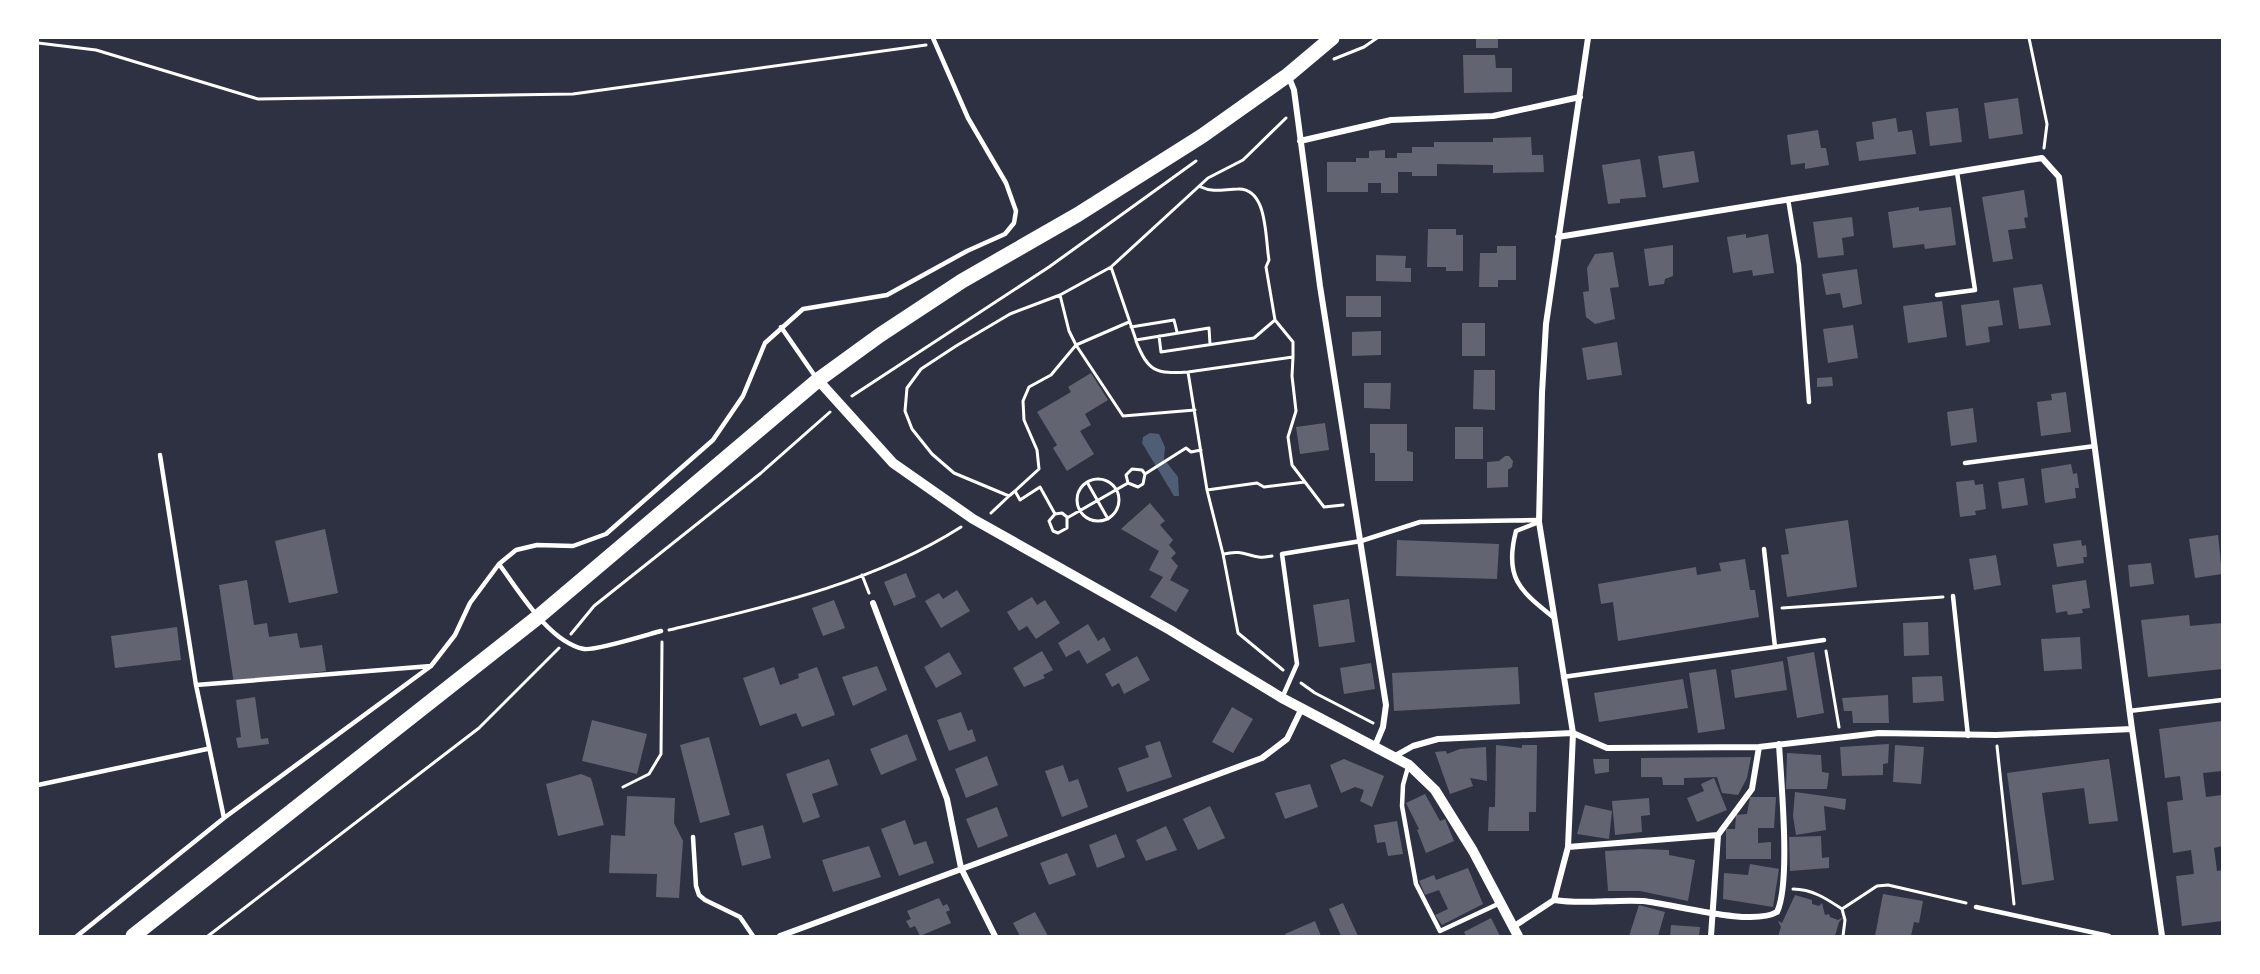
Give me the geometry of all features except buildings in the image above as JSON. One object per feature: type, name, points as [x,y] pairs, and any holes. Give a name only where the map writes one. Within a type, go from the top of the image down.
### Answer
[{"type":"main road","points":[[133,936],[538,618],[818,380],[880,335],[963,281],[1077,215],[1202,136],[1288,75],[1332,38]]},
{"type":"street","points":[[818,380],[893,464],[977,521],[1170,630],[1282,698],[1409,765],[1435,790],[1473,851],[1498,904],[1515,932],[1554,900],[1568,847],[1573,733],[1539,521],[1546,324],[1588,38]]},
{"type":"street","points":[[1288,75],[1294,90],[1354,504],[1386,705],[1383,727],[1376,746]]},
{"type":"street","points":[[1300,141],[1391,120],[1493,116],[1580,97]]},
{"type":"street","points":[[1558,237],[2042,158],[2059,177],[2129,711],[2162,936]]},
{"type":"street","points":[[873,603],[947,799],[961,868],[995,936]]},
{"type":"street","points":[[780,936],[1262,758],[1287,739],[1302,708]]},
{"type":"street","points":[[1395,756],[1413,746],[1438,739],[1573,733],[1607,747],[1759,747],[1879,733],[1968,736],[2132,729]]},
{"type":"street","points":[[1554,900],[1572,903],[1642,901],[1714,914],[1772,915],[1779,908],[1782,892],[1779,744]]},
{"type":"street","points":[[1711,936],[1718,835],[1752,789],[1759,747]]},
{"type":"street","points":[[1568,847],[1718,835]]},
{"type":"lane","points":[[77,936],[224,818],[430,666],[455,635],[470,603],[499,564],[516,550],[537,545],[573,546],[606,534],[713,440],[743,396],[765,343],[803,309],[887,295],[967,251],[1005,234],[1014,224],[1016,210],[1006,183],[968,118],[933,38]]},
{"type":"lane","points":[[1937,295],[1975,290],[1957,172]]},
{"type":"lane","points":[[1788,199],[1799,265],[1809,402]]},
{"type":"lane","points":[[781,327],[818,380]]},
{"type":"lane","points":[[1965,463],[2095,446]]},
{"type":"lane","points":[[160,455],[207,749],[224,818]]},
{"type":"lane","points":[[1282,698],[1297,664],[1282,554],[1361,542],[1420,522],[1539,521]]},
{"type":"lane","points":[[1539,521],[1516,531],[1511,549],[1513,577],[1529,598],[1553,617]]},
{"type":"lane","points":[[1764,549],[1775,647]]},
{"type":"lane","points":[[499,564],[538,618],[565,641],[585,649],[661,632]]},
{"type":"lane","points":[[1953,596],[1968,736]]},
{"type":"lane","points":[[1563,677],[1824,640]]},
{"type":"lane","points":[[196,685],[430,666]]},
{"type":"lane","points":[[2129,711],[2223,700]]},
{"type":"lane","points":[[38,786],[207,749]]},
{"type":"lane","points":[[1409,765],[1403,785],[1402,806],[1416,884],[1440,932],[1498,904]]},
{"type":"lane","points":[[693,837],[696,886],[699,894],[705,900],[740,917],[753,936]]},
{"type":"lane","points":[[1976,907],[2109,936]]},
{"type":"path","points":[[1330,61],[1364,47],[1377,38]]},
{"type":"path","points":[[2029,38],[2047,124],[2042,158]]},
{"type":"path","points":[[38,43],[96,50],[258,99],[573,94],[934,44]]},
{"type":"path","points":[[1009,496],[954,473],[932,454],[912,429],[905,411],[908,388],[921,369],[1010,314],[1060,295],[1111,267],[1201,187],[1208,178],[1243,160],[1281,120],[1296,113]]},
{"type":"path","points":[[208,936],[479,728],[565,641],[594,606],[761,473],[838,405],[1049,267],[1200,158]]},
{"type":"path","points":[[1201,187],[1209,191],[1241,188],[1251,190],[1259,200],[1269,260],[1266,267],[1275,320],[1293,342],[1292,376],[1296,411],[1288,437],[1292,465],[1324,507],[1354,504]]},
{"type":"path","points":[[1111,267],[1142,358],[1154,370],[1163,374],[1188,372],[1293,357]]},
{"type":"path","points":[[1060,295],[1069,331],[1076,345],[1123,416],[1195,410]]},
{"type":"path","points":[[1131,327],[1174,320],[1176,332]]},
{"type":"path","points":[[1159,336],[1161,352],[1254,338],[1275,320]]},
{"type":"path","points":[[623,787],[649,774],[661,754],[661,632],[778,604],[862,575],[912,556],[977,521],[1039,469],[1037,450],[1024,420],[1023,401],[1029,387],[1051,375],[1076,345],[1129,322]]},
{"type":"path","points":[[1136,340],[1209,328],[1210,344]]},
{"type":"path","points":[[1188,372],[1207,490],[1223,554],[1238,633],[1315,693],[1383,727]]},
{"type":"path","points":[[1128,483],[1138,487],[1143,484],[1145,474],[1186,448],[1191,452],[1201,450]]},
{"type":"path","points":[[1128,483],[1126,475],[1132,469],[1142,470],[1145,474]]},
{"type":"path","points":[[1093,479],[1107,480],[1117,490],[1118,506],[1108,519],[1092,521],[1079,511],[1076,498],[1087,482],[1093,479]]},
{"type":"path","points":[[1087,482],[1108,519]]},
{"type":"path","points":[[1207,490],[1257,483],[1264,487],[1305,482]]},
{"type":"path","points":[[1067,518],[1128,483]]},
{"type":"path","points":[[1015,491],[1020,500],[1040,487],[1055,514]]},
{"type":"path","points":[[1062,513],[1067,518],[1067,528],[1063,532],[1053,531],[1048,521],[1055,514],[1062,513]]},
{"type":"path","points":[[1223,554],[1238,550],[1259,559],[1282,554]]},
{"type":"path","points":[[862,575],[873,603]]},
{"type":"path","points":[[1771,609],[1953,596]]},
{"type":"path","points":[[1824,640],[1840,737]]},
{"type":"path","points":[[1996,735],[2015,915]]},
{"type":"path","points":[[1842,909],[1877,886],[1888,885],[1960,900],[1976,907]]},
{"type":"path","points":[[1782,892],[1805,890],[1842,909],[1845,920],[1843,936]]},
{"type":"water","points":[[1150,433],[1159,434],[1165,447],[1164,459],[1178,477],[1179,496],[1174,496],[1142,443],[1143,437]]}]
